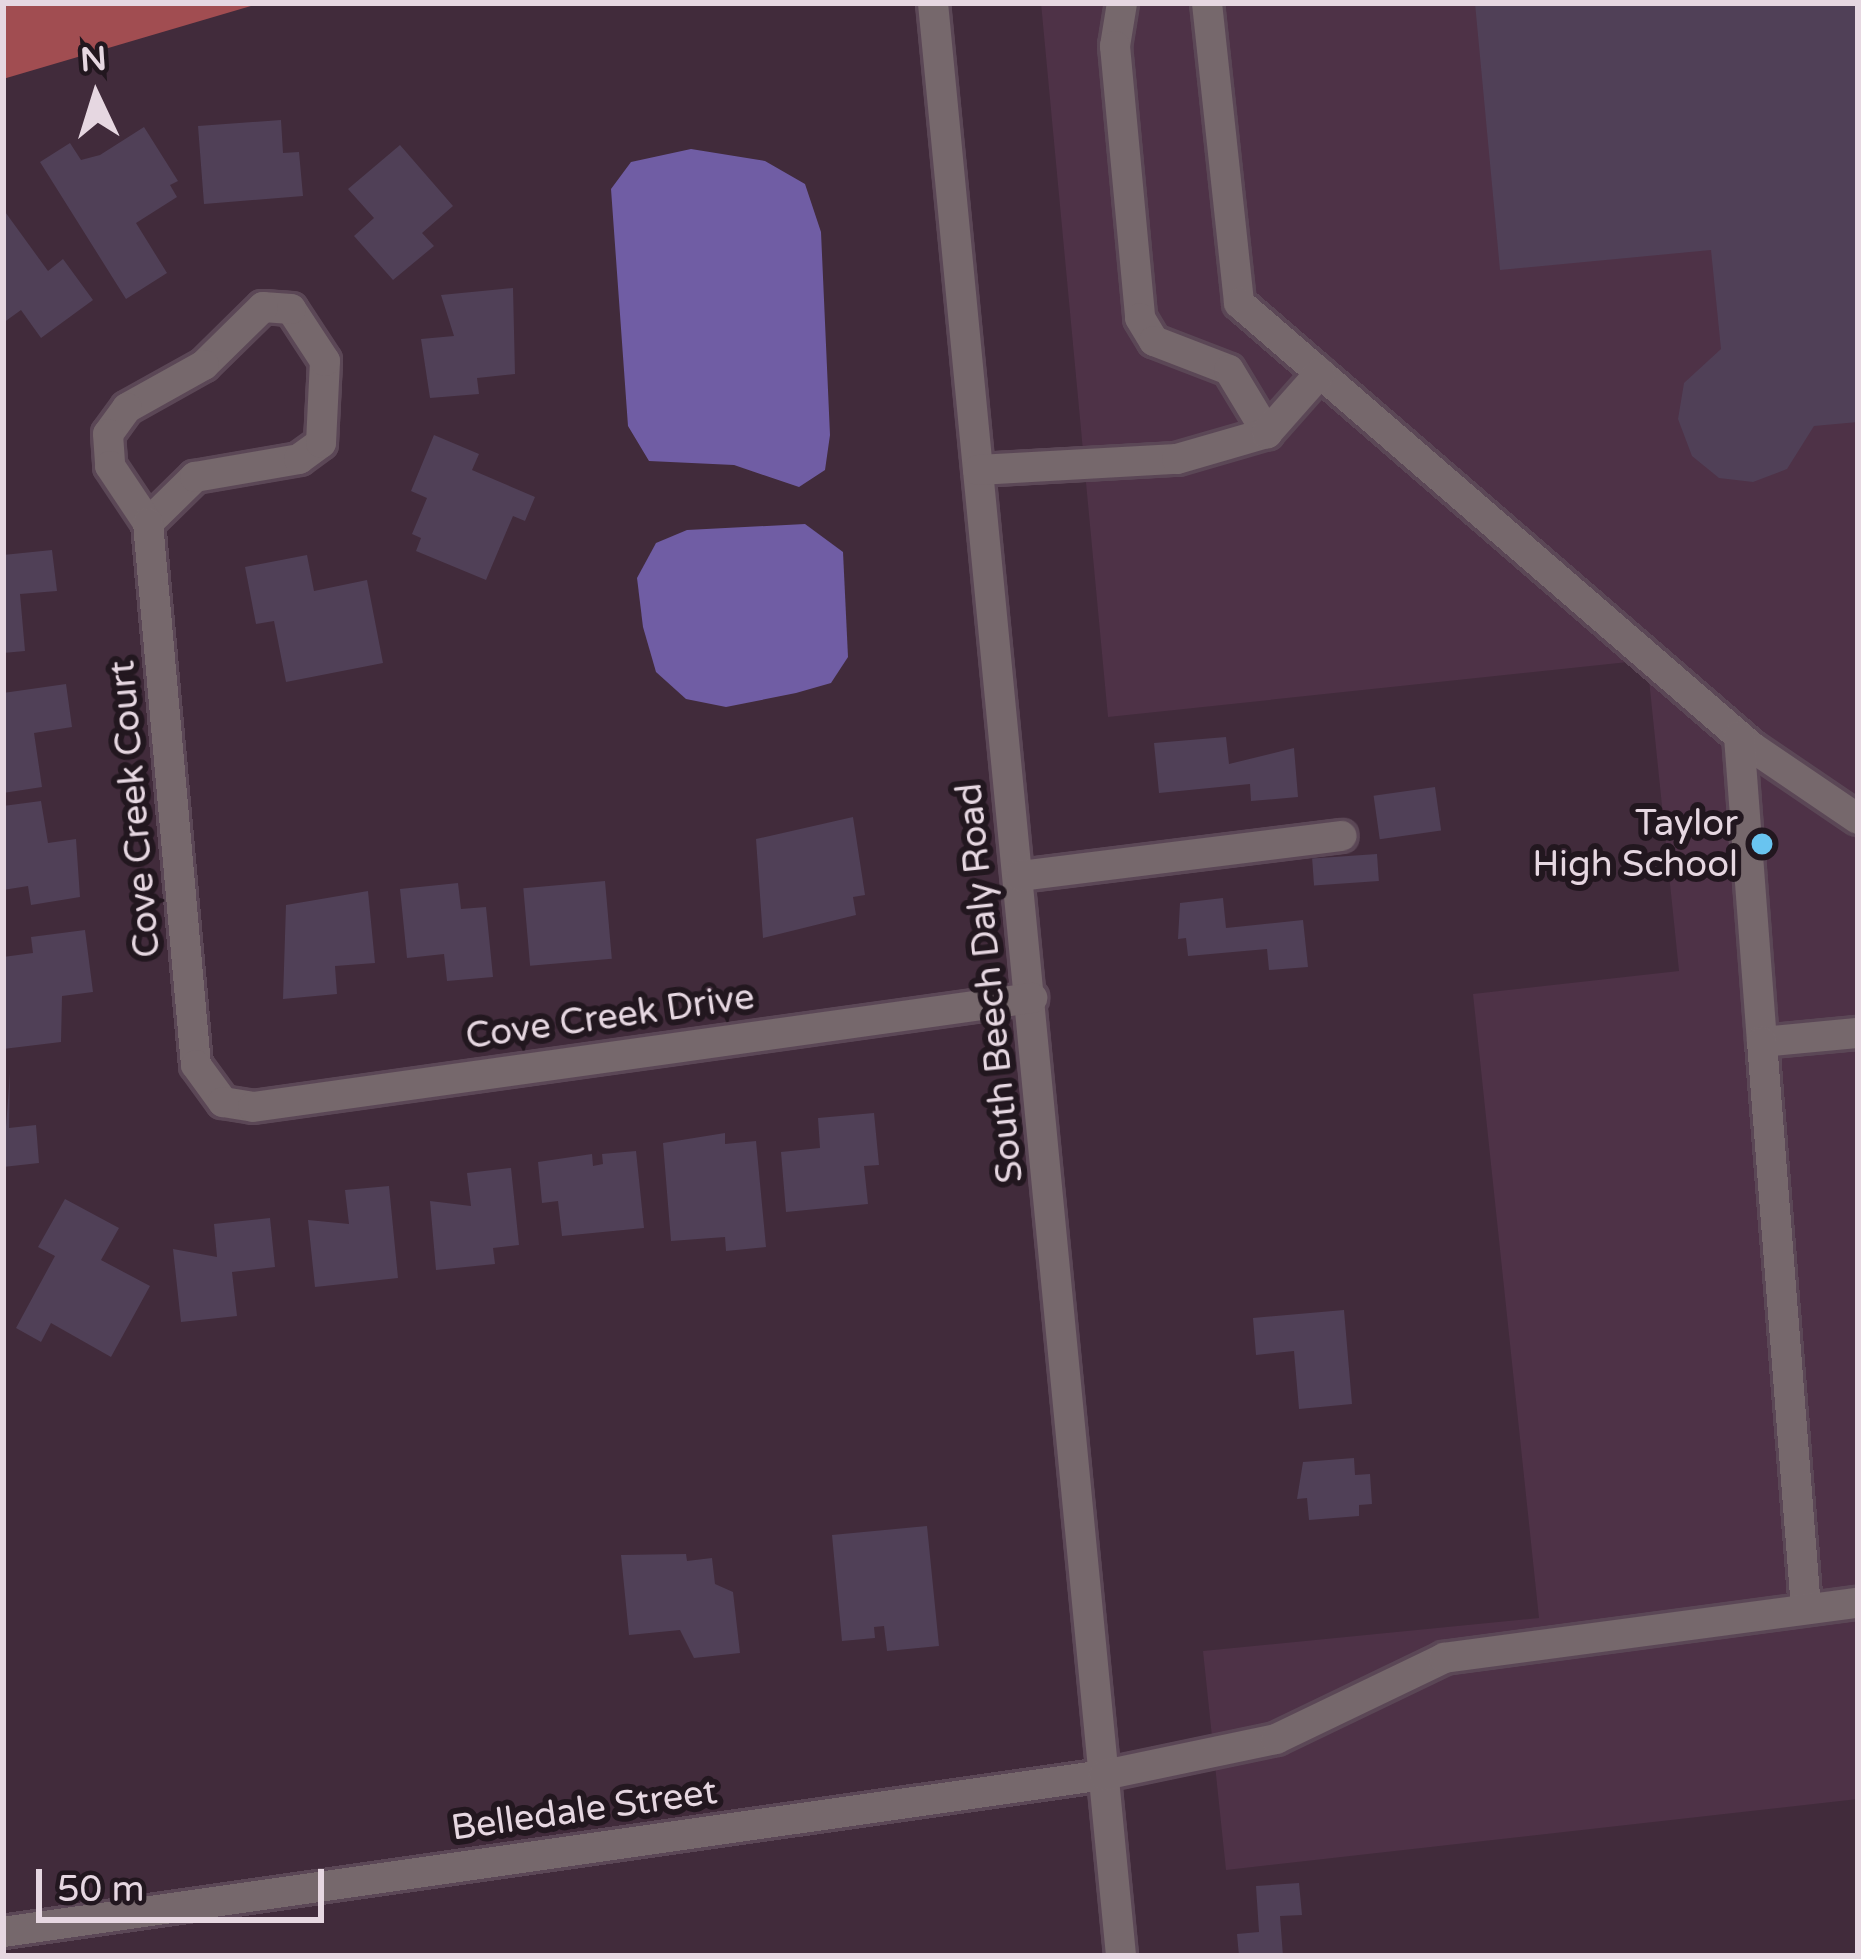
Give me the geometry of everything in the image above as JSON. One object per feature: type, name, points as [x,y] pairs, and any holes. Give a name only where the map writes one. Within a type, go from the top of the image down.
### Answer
[{"type":"street","name":"South Beech Daly Road","points":[[932,3],[1032,998],[1121,1956]]},
{"type":"street","points":[[1122,3],[1115,46],[1140,318],[1154,341],[1229,370],[1268,433]]},
{"type":"street","points":[[1207,3],[1239,303],[1739,736],[1858,820]]},
{"type":"street","name":"Cove Creek Court","points":[[148,523],[194,477],[299,459],[321,442],[325,361],[291,309],[263,308],[204,365],[115,420],[110,466],[148,523],[204,1086]]},
{"type":"street","points":[[978,470],[1177,459],[1268,433],[1320,373]]},
{"type":"street","points":[[1739,736],[1806,1609]]},
{"type":"street","points":[[1019,876],[1342,836]]},
{"type":"street","name":"Cove Creek Drive","points":[[204,1086],[253,1107],[1032,998]]},
{"type":"street","points":[[1762,1042],[1858,1033]]},
{"type":"street","name":"Belledale Street","points":[[3,1932],[1104,1775],[1276,1739],[1444,1658],[1858,1603]]},
{"type":"shaded area","points":[[3,3],[261,3],[3,79]]},
{"type":"shaded area","name":"Taylor High School","points":[[1041,3],[1858,3],[1858,1799],[1226,1870],[1203,1651],[1539,1618],[1473,994],[1679,971],[1647,660],[1108,717]]},
{"type":"shaded area","points":[[691,149],[765,161],[805,184],[821,232],[830,435],[825,470],[799,487],[734,465],[649,461],[628,426],[611,189],[631,162]]},
{"type":"shaded area","points":[[805,524],[843,552],[848,657],[831,683],[726,707],[686,699],[656,672],[643,627],[637,578],[656,543],[687,530]]},
{"type":"building","points":[[1475,3],[1858,3],[1858,422],[1814,426],[1787,469],[1753,482],[1719,478],[1692,456],[1678,419],[1684,383],[1721,349],[1711,250],[1500,270]]},
{"type":"building","points":[[281,120],[283,153],[299,152],[303,196],[204,204],[198,126]]},
{"type":"building","points":[[144,127],[178,181],[170,185],[177,197],[136,223],[167,273],[126,299],[40,162],[70,143],[81,160],[100,155]]},
{"type":"building","points":[[400,145],[453,206],[422,233],[434,246],[393,280],[354,236],[374,218],[348,189]]},
{"type":"building","points":[[3,209],[48,271],[63,259],[93,300],[41,338],[21,310],[3,323]]},
{"type":"building","points":[[513,288],[515,374],[477,378],[479,394],[430,398],[421,339],[454,336],[441,295]]},
{"type":"building","points":[[434,435],[479,454],[472,470],[535,497],[525,521],[513,516],[486,580],[416,551],[421,538],[412,534],[427,498],[411,491]]},
{"type":"building","points":[[52,550],[57,591],[20,594],[25,651],[3,653],[3,555]]},
{"type":"building","points":[[307,555],[314,591],[367,580],[383,663],[286,682],[274,621],[256,624],[245,567]]},
{"type":"building","points":[[66,684],[72,727],[34,733],[42,787],[3,793],[3,693]]},
{"type":"building","points":[[1226,737],[1229,764],[1294,748],[1298,797],[1251,801],[1250,784],[1159,793],[1154,743]]},
{"type":"building","points":[[1435,787],[1441,831],[1380,839],[1374,796]]},
{"type":"building","points":[[41,801],[48,843],[76,839],[80,897],[31,905],[28,886],[3,890],[3,806]]},
{"type":"building","points":[[853,817],[865,895],[853,897],[856,915],[763,938],[756,839]]},
{"type":"building","points":[[1377,854],[1379,881],[1314,885],[1312,859]]},
{"type":"building","points":[[605,881],[612,959],[530,966],[523,888]]},
{"type":"building","points":[[458,883],[461,909],[486,907],[493,977],[447,981],[444,954],[407,958],[400,889]]},
{"type":"building","points":[[368,891],[375,963],[335,966],[337,994],[283,999],[286,905]]},
{"type":"building","points":[[1223,898],[1226,928],[1303,920],[1308,967],[1269,970],[1267,949],[1188,956],[1186,938],[1178,939],[1180,903]]},
{"type":"building","points":[[85,930],[93,992],[62,996],[61,1042],[3,1049],[3,957],[33,953],[31,937]]},
{"type":"building","points":[[10,1073],[9,1128],[36,1125],[39,1163],[3,1167]]},
{"type":"building","points":[[874,1113],[879,1165],[864,1166],[868,1204],[786,1212],[781,1152],[820,1148],[818,1118]]},
{"type":"building","points":[[725,1133],[725,1144],[756,1141],[766,1247],[726,1251],[725,1237],[671,1241],[663,1143]]},
{"type":"building","points":[[636,1151],[644,1228],[562,1236],[558,1201],[542,1203],[538,1162],[592,1154],[593,1166],[603,1164],[602,1154]]},
{"type":"building","points":[[511,1168],[519,1245],[493,1248],[495,1264],[436,1270],[430,1201],[471,1206],[467,1173]]},
{"type":"building","points":[[389,1186],[398,1278],[315,1287],[308,1220],[349,1224],[345,1190]]},
{"type":"building","points":[[65,1199],[119,1228],[101,1260],[150,1286],[111,1357],[51,1323],[41,1342],[16,1328],[55,1256],[38,1247]]},
{"type":"building","points":[[270,1218],[275,1267],[232,1272],[237,1316],[181,1322],[173,1249],[217,1257],[214,1224]]},
{"type":"building","points":[[1344,1310],[1352,1404],[1299,1409],[1294,1351],[1256,1355],[1253,1318]]},
{"type":"building","points":[[1354,1458],[1355,1475],[1370,1474],[1372,1504],[1359,1505],[1359,1516],[1309,1520],[1307,1498],[1297,1499],[1303,1462]]},
{"type":"building","points":[[927,1526],[939,1646],[887,1651],[884,1626],[874,1627],[875,1638],[842,1641],[832,1535]]},
{"type":"building","points":[[686,1554],[687,1561],[712,1558],[715,1584],[733,1592],[740,1653],[694,1658],[680,1630],[629,1635],[621,1555]]},
{"type":"building","points":[[1299,1883],[1302,1915],[1280,1916],[1283,1956],[1239,1956],[1237,1934],[1259,1932],[1256,1886]]},
{"type":"place","name":"Taylor High School","points":[[1762,844]]}]
